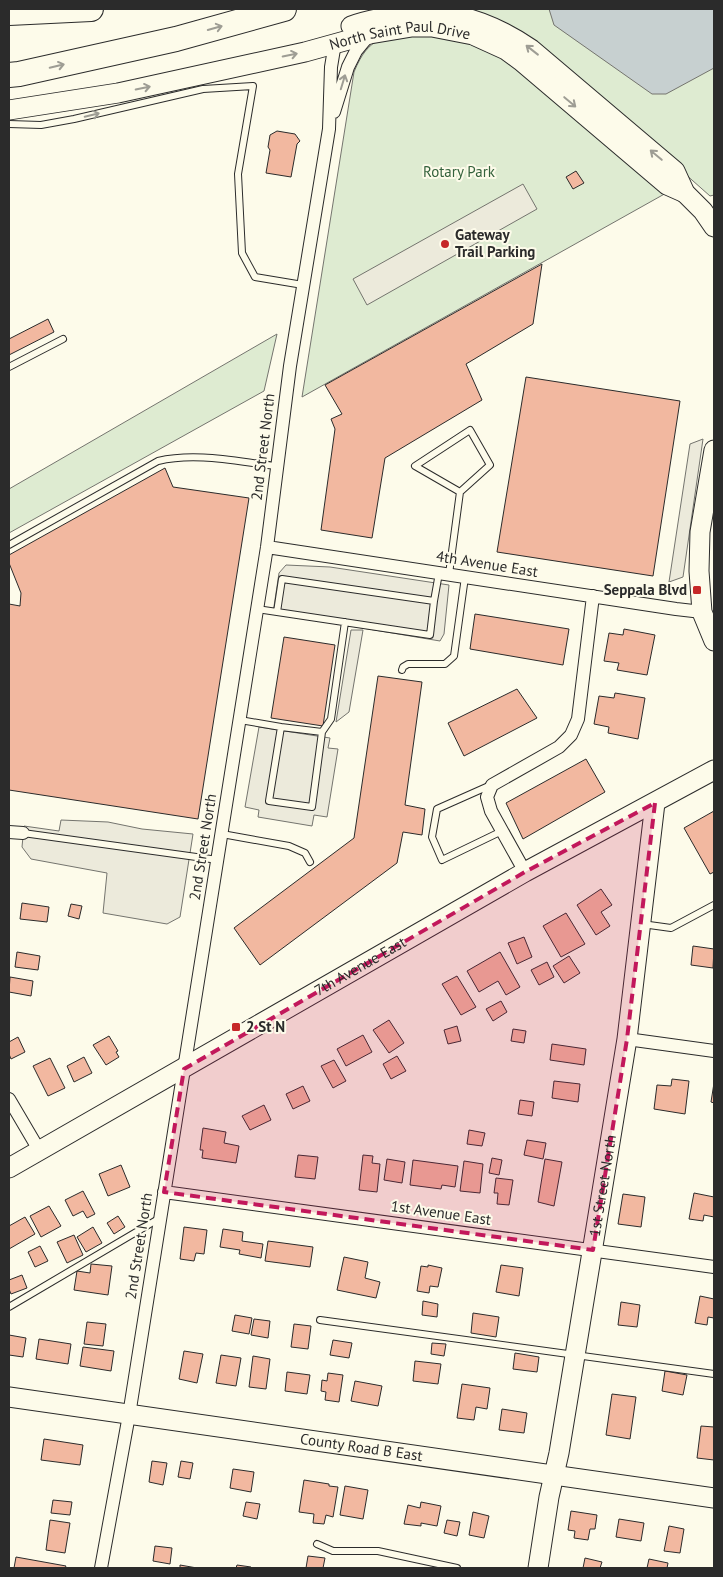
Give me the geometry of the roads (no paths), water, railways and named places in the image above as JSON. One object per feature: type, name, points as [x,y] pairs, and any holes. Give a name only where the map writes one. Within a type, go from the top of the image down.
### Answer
[{"type":"highway","points":[[9,13],[91,9]]},
{"type":"highway","points":[[9,75],[176,39],[284,9]]},
{"type":"street","name":"North Saint Paul Drive","points":[[335,43],[341,33],[357,24],[410,12],[432,12],[453,15],[476,20],[495,27],[530,49],[675,171],[685,193]]},
{"type":"street","name":"North Saint Paul Drive","points":[[335,43],[370,34],[412,27],[432,27],[473,35],[506,50],[667,185],[685,193],[706,210],[714,227]]},
{"type":"street","name":"2nd Street North","points":[[329,129],[348,67],[356,50],[370,34]]},
{"type":"street","points":[[9,110],[118,93],[305,52],[335,43]]},
{"type":"street","name":"2nd Street North","points":[[101,1568],[129,1415],[267,547],[290,366],[329,129],[335,43]]},
{"type":"street","points":[[714,450],[700,532],[699,571],[705,612],[714,641]]},
{"type":"street","name":"4th Avenue East","points":[[267,547],[705,612]]},
{"type":"street","points":[[525,872],[491,811],[487,797],[492,784],[559,747],[571,735],[578,719],[593,596]]},
{"type":"street","name":"7th Avenue East","points":[[9,1168],[525,872],[714,770]]},
{"type":"street","name":"1st Street North","points":[[538,1568],[549,1497],[559,1453],[576,1355],[627,1039],[655,803]]},
{"type":"street","points":[[9,832],[23,833]]},
{"type":"street","points":[[627,1039],[714,1051]]},
{"type":"street","points":[[9,1098],[39,1150]]},
{"type":"street","name":"1st Avenue East","points":[[164,1192],[714,1267]]},
{"type":"street","name":"County Road B East","points":[[9,1397],[714,1498]]},
{"type":"lane","points":[[9,124],[41,124],[74,119],[203,89],[253,86],[238,174],[242,253],[255,277],[303,285]]},
{"type":"lane","points":[[9,367],[63,338]]},
{"type":"lane","points":[[257,609],[430,635],[434,601],[444,574],[460,492],[490,465],[470,430],[414,466],[460,492]]},
{"type":"lane","points":[[9,545],[158,461],[172,458],[216,458],[277,466]]},
{"type":"lane","points":[[402,670],[408,664],[446,664],[454,656],[465,577]]},
{"type":"lane","points":[[277,612],[282,579],[434,601]]},
{"type":"lane","points":[[281,727],[269,801],[312,806],[322,732],[331,718],[345,622]]},
{"type":"lane","points":[[240,720],[322,732]]},
{"type":"lane","points":[[492,784],[437,809],[432,838],[442,860],[502,831]]},
{"type":"lane","points":[[23,833],[218,860]]},
{"type":"lane","points":[[222,834],[289,846],[305,853],[310,862]]},
{"type":"lane","points":[[641,924],[671,928],[714,905]]},
{"type":"lane","points":[[9,1307],[160,1218]]},
{"type":"lane","points":[[320,1320],[714,1374]]},
{"type":"lane","points":[[317,1544],[333,1551],[378,1551],[457,1568]]},
{"type":"place","name":"Gateway Trail Parking","points":[[445,244]]},
{"type":"place","name":"Seppala Blvd","points":[[697,590]]},
{"type":"place","name":"2 St N","points":[[236,1027]]},
{"type":"park label","name":"Rotary Park","points":[[459,172]]}]
